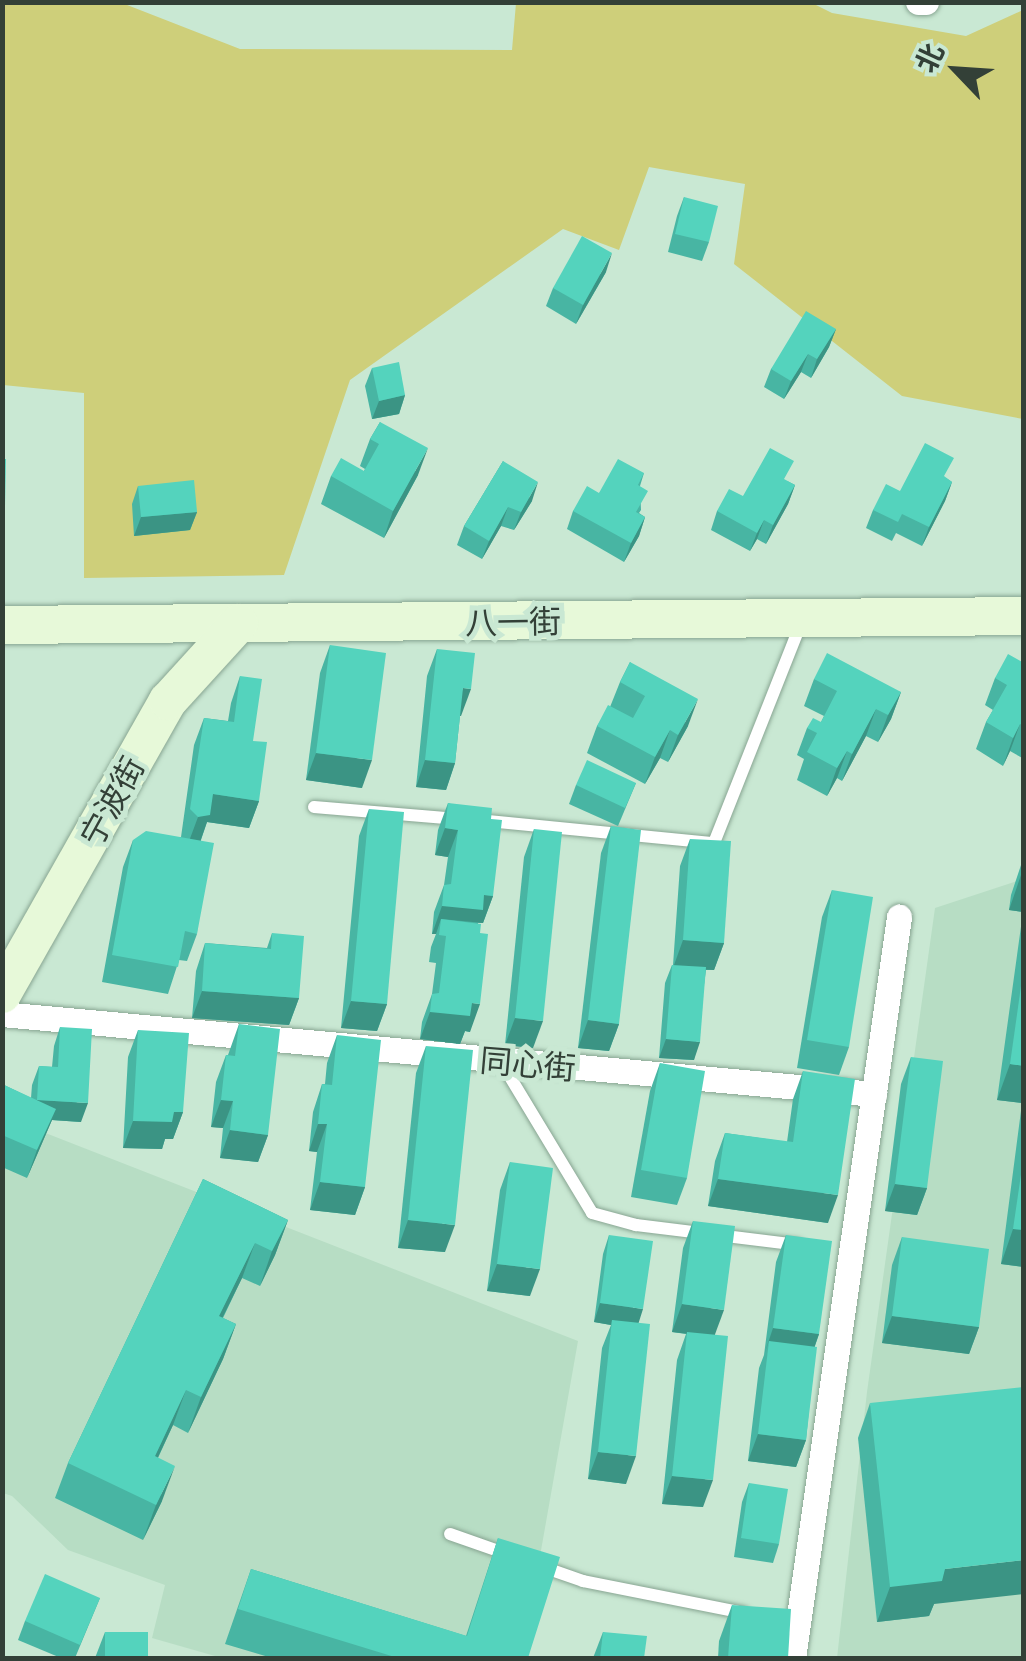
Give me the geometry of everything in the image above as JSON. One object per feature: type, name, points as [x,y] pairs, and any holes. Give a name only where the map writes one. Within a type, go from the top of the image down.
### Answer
[{"type":"street","points":[[918,2],[926,2]]},
{"type":"street","name":"八一街","points":[[2,625],[1024,616]]},
{"type":"street","name":"宁波街","points":[[2,994],[168,700],[239,624]]},
{"type":"street","points":[[794,1658],[786,1622],[842,1250],[874,1094],[899,916]]},
{"type":"street","name":"同心街","points":[[2,1014],[874,1094]]},
{"type":"lane","points":[[314,807],[714,843],[803,618]]},
{"type":"lane","points":[[500,1060],[592,1213],[636,1225],[813,1247]]},
{"type":"lane","points":[[450,1534],[583,1581],[757,1616]]},
{"type":"shaded area","points":[[2,3],[122,3],[240,49],[512,50],[516,3],[812,3],[832,13],[966,36],[1023,10],[1023,419],[902,396],[734,264],[745,184],[649,167],[619,250],[563,229],[350,380],[284,575],[84,578],[84,393],[3,385]]},
{"type":"shaded area","points":[[1023,879],[1023,1658],[837,1658],[867,1392],[935,908]]},
{"type":"shaded area","points":[[2,1116],[578,1341],[522,1658],[222,1658],[152,1638],[165,1585],[68,1550],[12,1496],[3,1493]]},
{"type":"building","points":[[684,197],[718,206],[709,242],[675,234]]},
{"type":"building","points":[[582,236],[612,253],[583,305],[553,288]]},
{"type":"building","points":[[806,311],[836,329],[817,359],[808,354],[791,381],[771,369]]},
{"type":"building","points":[[399,362],[405,395],[379,401],[372,368]]},
{"type":"building","points":[[380,422],[428,448],[393,511],[331,476],[341,458],[364,471],[379,444],[370,439]]},
{"type":"building","points":[[925,443],[954,458],[944,476],[952,482],[929,527],[902,514],[898,522],[873,510],[886,484],[900,491]]},
{"type":"building","points":[[770,448],[794,461],[784,479],[795,485],[773,525],[764,520],[757,533],[717,511],[729,489],[743,496]]},
{"type":"building","points":[[2,459],[6,459],[5,506],[2,506]]},
{"type":"building","points":[[618,459],[644,473],[638,485],[648,491],[636,512],[645,517],[631,543],[573,511],[587,486],[599,493]]},
{"type":"building","points":[[503,461],[538,482],[521,512],[508,507],[489,541],[464,526]]},
{"type":"building","points":[[194,480],[197,512],[141,517],[138,486]]},
{"type":"building","points":[[330,645],[386,653],[372,760],[316,753]]},
{"type":"building","points":[[437,649],[475,653],[471,689],[463,688],[455,763],[425,760]]},
{"type":"building","points":[[827,653],[901,692],[888,715],[876,709],[852,754],[847,751],[837,768],[807,752],[817,733],[807,728],[813,718],[821,722],[837,691],[814,679]]},
{"type":"building","points":[[1008,654],[1024,663],[1024,726],[1020,724],[1013,738],[986,722],[1007,685],[995,678]]},
{"type":"building","points":[[630,662],[698,699],[678,735],[670,730],[655,757],[597,726],[608,705],[633,718],[645,696],[620,682]]},
{"type":"building","points":[[240,676],[262,679],[253,741],[267,742],[259,801],[213,794],[210,815],[198,817],[190,809],[204,718],[234,722]]},
{"type":"building","points":[[587,760],[636,783],[625,808],[576,785]]},
{"type":"building","points":[[448,803],[492,808],[491,819],[502,820],[493,896],[484,895],[483,910],[442,906],[444,885],[451,884],[458,830],[445,828]]},
{"type":"building","points":[[369,809],[404,812],[387,1004],[351,1001]]},
{"type":"building","points":[[611,826],[641,830],[619,1024],[588,1020]]},
{"type":"building","points":[[534,829],[562,832],[543,1021],[515,1018]]},
{"type":"building","points":[[146,831],[214,843],[197,934],[185,931],[178,967],[112,955],[133,840]]},
{"type":"building","points":[[690,839],[731,841],[724,943],[683,940]]},
{"type":"building","points":[[832,890],[873,897],[849,1047],[807,1040]]},
{"type":"building","points":[[441,919],[481,924],[480,933],[488,934],[480,1004],[472,1003],[470,1016],[430,1012],[432,994],[439,993],[446,936],[439,935]]},
{"type":"building","points":[[272,933],[304,936],[299,998],[202,991],[205,943],[271,949]]},
{"type":"building","points":[[672,965],[706,967],[700,1042],[666,1039]]},
{"type":"building","points":[[1024,965],[1024,1066],[1010,1064]]},
{"type":"building","points":[[239,1024],[280,1029],[268,1135],[230,1130],[233,1101],[221,1100],[226,1055],[235,1056]]},
{"type":"building","points":[[60,1027],[92,1029],[88,1103],[37,1100],[39,1066],[58,1067]]},
{"type":"building","points":[[138,1030],[189,1033],[183,1112],[174,1112],[172,1122],[133,1121]]},
{"type":"building","points":[[337,1035],[381,1040],[365,1187],[320,1182],[327,1124],[318,1124],[322,1084],[332,1085]]},
{"type":"building","points":[[426,1046],[473,1050],[455,1225],[408,1220]]},
{"type":"building","points":[[911,1057],[943,1061],[927,1188],[895,1184]]},
{"type":"building","points":[[660,1063],[705,1071],[687,1178],[641,1170]]},
{"type":"building","points":[[803,1071],[855,1079],[838,1195],[718,1179],[725,1133],[793,1142]]},
{"type":"building","points":[[2,1084],[56,1109],[37,1150],[2,1135]]},
{"type":"building","points":[[1024,1154],[1024,1230],[1013,1229]]},
{"type":"building","points":[[510,1162],[553,1168],[540,1269],[497,1264]]},
{"type":"building","points":[[203,1179],[288,1220],[272,1251],[255,1243],[219,1316],[236,1324],[201,1397],[186,1390],[155,1456],[175,1466],[156,1505],[68,1463]]},
{"type":"building","points":[[693,1221],[735,1226],[724,1310],[682,1304]]},
{"type":"building","points":[[609,1235],[653,1241],[643,1309],[600,1303]]},
{"type":"building","points":[[786,1235],[832,1241],[819,1334],[773,1328]]},
{"type":"building","points":[[902,1237],[989,1249],[979,1327],[892,1316]]},
{"type":"building","points":[[612,1320],[650,1324],[636,1456],[598,1452]]},
{"type":"building","points":[[687,1332],[728,1336],[713,1480],[672,1476]]},
{"type":"building","points":[[769,1341],[817,1347],[806,1440],[758,1434]]},
{"type":"building","points":[[1024,1387],[1024,1560],[945,1569],[942,1581],[890,1587],[870,1403]]},
{"type":"building","points":[[749,1483],[788,1489],[779,1544],[741,1538]]},
{"type":"building","points":[[498,1538],[560,1557],[528,1658],[398,1658],[238,1609],[251,1569],[467,1636]]},
{"type":"building","points":[[45,1574],[100,1598],[80,1645],[25,1621]]},
{"type":"building","points":[[732,1605],[791,1609],[788,1658],[728,1658]]},
{"type":"building","points":[[105,1632],[148,1632],[148,1658],[105,1658]]},
{"type":"building","points":[[603,1632],[647,1636],[644,1658],[600,1658]]}]
